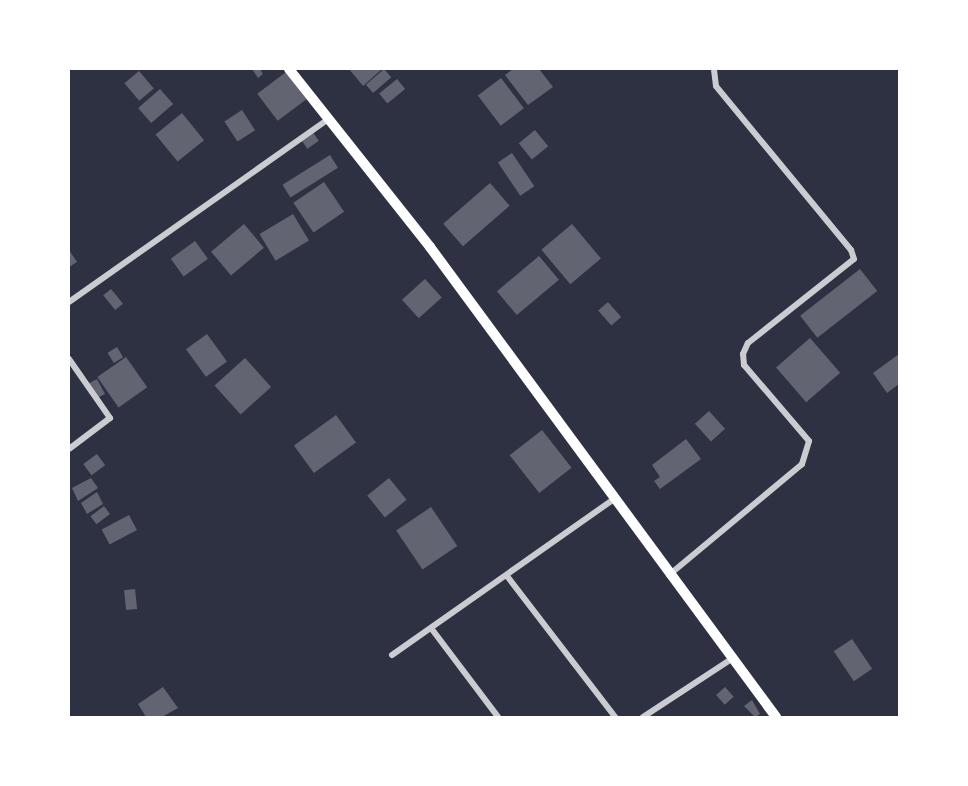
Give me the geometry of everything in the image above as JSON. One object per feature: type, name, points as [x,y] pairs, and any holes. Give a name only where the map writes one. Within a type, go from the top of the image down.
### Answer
[{"type":"main road","points":[[289,69],[327,120],[430,247],[669,575],[734,658],[776,717]]},
{"type":"street","points":[[669,575],[802,464],[809,441],[744,364],[743,354],[748,343],[854,259],[851,250],[716,86],[714,69]]},
{"type":"street","points":[[69,302],[327,120]]},
{"type":"street","points":[[69,359],[111,418],[69,449]]},
{"type":"street","points":[[392,655],[614,499]]},
{"type":"street","points":[[507,576],[615,717]]},
{"type":"street","points":[[431,628],[498,717]]},
{"type":"street","points":[[643,717],[734,658]]},
{"type":"building","points":[[252,69],[260,69],[263,74],[258,78]]},
{"type":"building","points":[[349,69],[382,69],[363,86]]},
{"type":"building","points":[[384,69],[391,77],[373,93],[366,85]]},
{"type":"building","points":[[513,69],[539,69],[553,87],[528,105],[505,75]]},
{"type":"building","points":[[139,71],[154,89],[139,101],[124,83]]},
{"type":"building","points":[[286,72],[306,99],[278,121],[257,94]]},
{"type":"building","points":[[501,78],[524,108],[501,126],[478,95]]},
{"type":"building","points":[[397,79],[405,89],[387,104],[379,93]]},
{"type":"building","points":[[160,89],[173,104],[151,123],[138,108]]},
{"type":"building","points":[[242,110],[255,130],[237,142],[224,121]]},
{"type":"building","points":[[182,113],[204,140],[178,162],[156,134]]},
{"type":"building","points":[[535,130],[548,146],[532,160],[519,143]]},
{"type":"building","points":[[312,131],[319,141],[307,149],[301,139]]},
{"type":"building","points":[[512,153],[534,186],[520,196],[498,163]]},
{"type":"building","points":[[330,155],[338,168],[290,197],[283,185]]},
{"type":"building","points":[[324,182],[344,212],[313,233],[293,203]]},
{"type":"building","points":[[490,183],[510,206],[463,246],[443,224]]},
{"type":"building","points":[[293,214],[309,241],[276,261],[260,234]]},
{"type":"building","points":[[244,224],[264,248],[231,275],[211,252]]},
{"type":"building","points":[[572,224],[601,258],[570,284],[541,250]]},
{"type":"building","points":[[195,241],[208,259],[184,276],[171,259]]},
{"type":"building","points":[[69,250],[77,262],[69,267]]},
{"type":"building","points":[[539,256],[559,280],[517,315],[497,291]]},
{"type":"building","points":[[860,269],[877,291],[817,338],[800,316]]},
{"type":"building","points":[[425,279],[442,298],[419,318],[402,300]]},
{"type":"building","points":[[111,289],[123,304],[115,310],[103,295]]},
{"type":"building","points":[[608,302],[621,317],[611,326],[598,311]]},
{"type":"building","points":[[207,334],[227,362],[206,377],[186,349]]},
{"type":"building","points":[[810,338],[840,373],[806,402],[776,368]]},
{"type":"building","points":[[117,347],[123,357],[114,363],[108,353]]},
{"type":"building","points":[[899,354],[899,384],[887,393],[873,373]]},
{"type":"building","points":[[126,357],[147,387],[119,407],[97,377]]},
{"type":"building","points":[[245,358],[271,387],[241,414],[215,385]]},
{"type":"building","points":[[97,379],[105,394],[97,398],[89,383]]},
{"type":"building","points":[[709,411],[725,429],[711,442],[695,424]]},
{"type":"building","points":[[336,415],[356,443],[314,473],[294,446]]},
{"type":"building","points":[[542,430],[572,468],[539,493],[510,455]]},
{"type":"building","points":[[686,439],[701,459],[660,489],[654,481],[660,477],[652,465]]},
{"type":"building","points":[[97,454],[105,465],[91,475],[83,464]]},
{"type":"building","points":[[91,478],[98,488],[78,501],[72,488]]},
{"type":"building","points":[[389,478],[407,500],[385,517],[367,496]]},
{"type":"building","points":[[97,492],[103,504],[87,514],[81,503]]},
{"type":"building","points":[[104,506],[110,514],[96,524],[90,516]]},
{"type":"building","points":[[431,507],[457,546],[422,569],[396,530]]},
{"type":"building","points":[[129,515],[137,530],[110,545],[102,530]]},
{"type":"building","points":[[135,589],[137,609],[126,610],[124,590]]},
{"type":"building","points":[[852,639],[872,669],[854,681],[834,651]]},
{"type":"building","points":[[163,687],[178,708],[162,717],[146,717],[138,704]]},
{"type":"building","points":[[725,687],[734,697],[725,705],[716,695]]},
{"type":"building","points":[[752,700],[760,714],[755,717],[744,706]]}]
